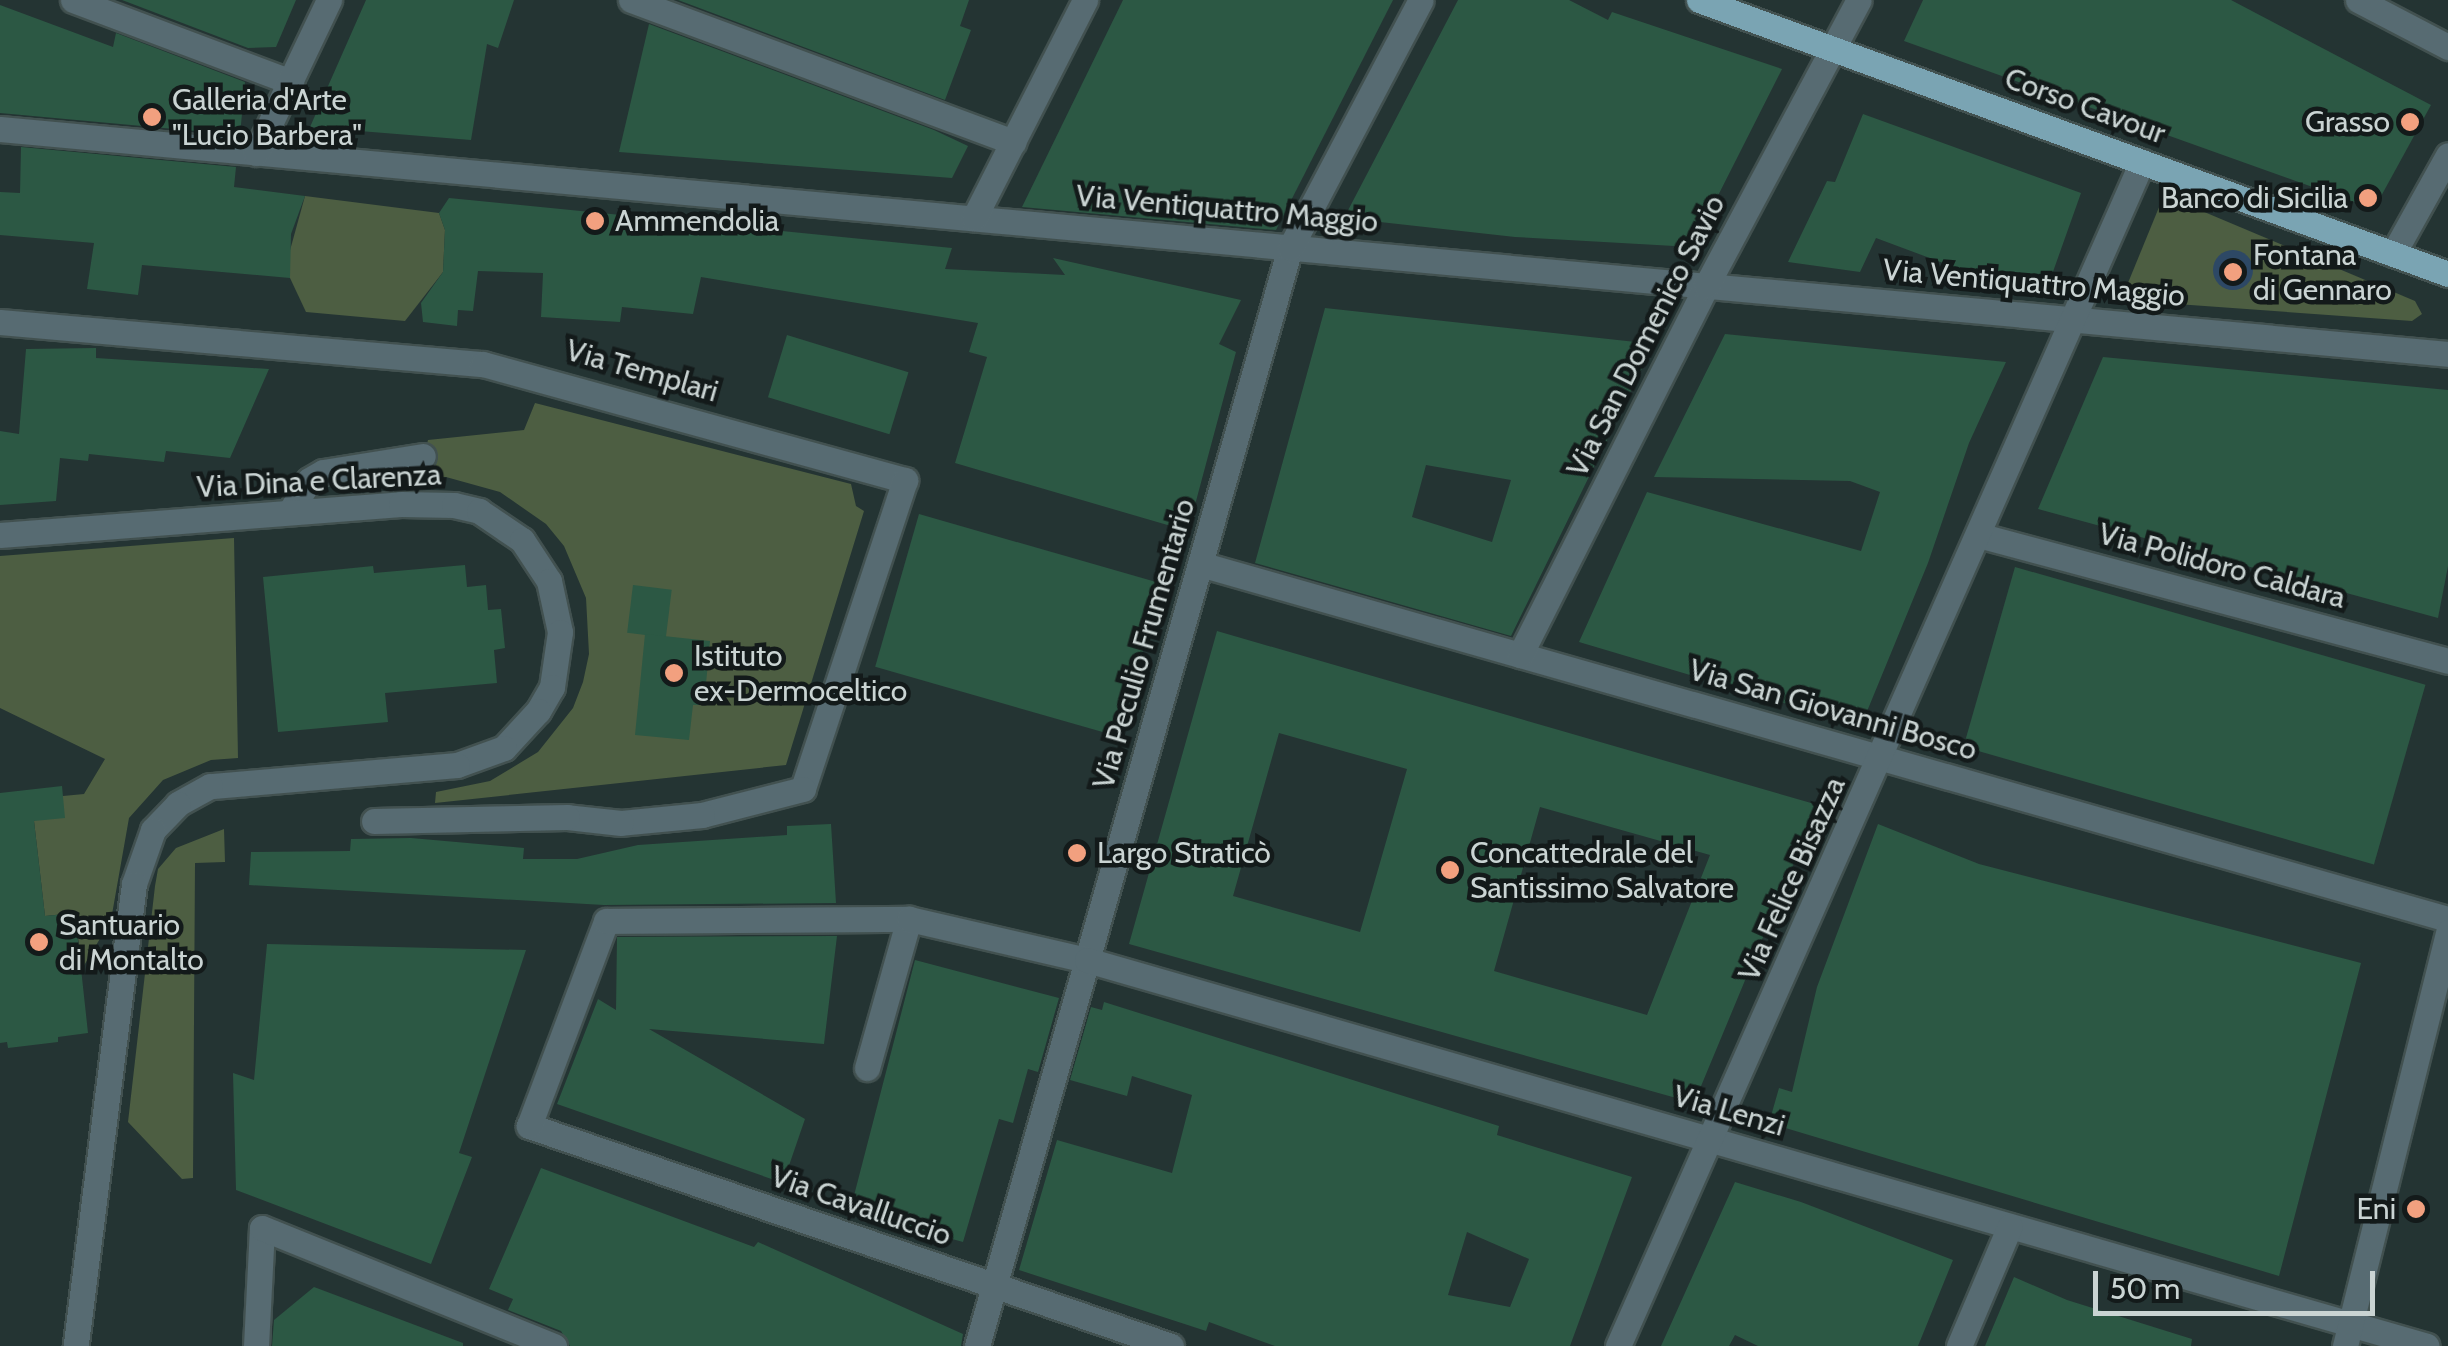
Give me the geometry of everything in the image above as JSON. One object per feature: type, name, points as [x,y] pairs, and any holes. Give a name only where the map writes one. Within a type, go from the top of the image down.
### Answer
[{"type":"main road","name":"Corso Cavour","points":[[1699,0],[2448,274]]},
{"type":"street","points":[[73,0],[291,82]]},
{"type":"street","points":[[256,153],[329,0]]},
{"type":"street","points":[[631,0],[1013,142]]},
{"type":"street","points":[[974,218],[1085,0]]},
{"type":"street","name":"Via Peculio Frumentario","points":[[978,1346],[1290,248],[1422,0]]},
{"type":"street","name":"Via San Domenico Savio","points":[[1520,655],[1706,286],[1859,0]]},
{"type":"street","points":[[2358,0],[2448,47]]},
{"type":"street","name":"Via Ventiquattro Maggio","points":[[0,129],[2448,354]]},
{"type":"street","points":[[2393,254],[2448,155]]},
{"type":"street","name":"Via Felice Bisazza","points":[[1618,1346],[2142,162]]},
{"type":"street","name":"Via Templari","points":[[0,322],[433,356],[534,374],[905,480],[803,789],[702,815],[622,823],[566,817],[374,822]]},
{"type":"street","points":[[290,512],[308,480],[323,472],[423,456]]},
{"type":"street","name":"Via Dina e Clarenza","points":[[0,535],[430,503],[479,511],[522,540],[549,580],[559,620],[560,659],[538,711],[504,748],[479,760],[430,768],[210,786],[178,804],[153,830],[134,884],[76,1346]]},
{"type":"street","name":"Via Polidoro Caldara","points":[[1978,534],[2448,661]]},
{"type":"street","name":"Via San Giovanni Bosco","points":[[1200,564],[2448,919]]},
{"type":"street","points":[[867,1068],[908,919]]},
{"type":"street","name":"Via Lenzi","points":[[530,1126],[606,921],[908,919],[1087,960],[2010,1226],[2348,1335],[2427,1346]]},
{"type":"street","points":[[2348,1335],[2448,932]]},
{"type":"street","name":"Via Cavalluccio","points":[[530,1126],[1172,1346]]},
{"type":"street","points":[[1959,1346],[2010,1226]]},
{"type":"street","points":[[256,1346],[262,1228],[554,1346]]},
{"type":"green space","points":[[2164,195],[2415,301],[2422,314],[2412,321],[2121,300]]},
{"type":"green space","points":[[305,196],[439,213],[445,230],[443,272],[405,321],[306,312],[290,278],[289,254]]},
{"type":"green space","points":[[535,403],[851,484],[856,506],[864,511],[786,765],[435,803],[436,792],[490,781],[538,752],[573,708],[583,682],[589,654],[586,598],[564,546],[546,524],[500,492],[446,477],[418,477],[428,440],[524,430]]},
{"type":"green space","points":[[234,538],[238,758],[211,760],[163,780],[129,818],[111,920],[82,969],[75,913],[45,916],[34,821],[63,796],[84,794],[105,759],[0,708],[0,556]]},
{"type":"green space","points":[[224,829],[225,862],[195,863],[193,1178],[182,1179],[128,1122],[155,886],[158,869],[176,848]]},
{"type":"water","name":"Fontana di Gennaro","points":[[2233,250],[2247,256],[2253,270],[2247,284],[2233,290],[2219,284],[2213,270],[2219,256]]},
{"type":"building","points":[[122,0],[296,0],[276,47],[248,48]]},
{"type":"building","points":[[366,0],[514,0],[498,48],[487,44],[471,140],[310,127]]},
{"type":"building","points":[[678,0],[969,0],[960,26],[971,30],[945,100]]},
{"type":"building","points":[[1123,0],[1393,0],[1276,230],[1022,207]]},
{"type":"building","points":[[1458,0],[1569,0],[1608,20],[1612,12],[1782,69],[1692,247],[1515,237],[1344,218]]},
{"type":"building","points":[[1923,0],[2231,0],[2431,105],[2374,209],[1904,41]]},
{"type":"building","points":[[0,5],[113,47],[116,33],[245,82],[240,135],[0,113]]},
{"type":"building","points":[[649,24],[968,146],[952,178],[619,152]]},
{"type":"building","points":[[1863,114],[2081,193],[2049,283],[2007,283],[1978,276],[1876,238],[1860,272],[1788,262],[1827,181],[1835,182]]},
{"type":"building","points":[[21,147],[236,167],[234,187],[305,196],[291,234],[290,278],[142,265],[138,295],[87,289],[94,243],[0,235],[0,192],[20,193]]},
{"type":"building","points":[[449,198],[952,248],[945,269],[1065,275],[1053,258],[1241,300],[1219,344],[1236,352],[1188,531],[955,463],[987,357],[969,352],[978,323],[701,277],[693,314],[622,307],[620,322],[541,317],[543,273],[478,271],[473,311],[458,310],[457,326],[423,322],[421,303],[443,272],[445,230],[439,213]]},
{"type":"building","points":[[1325,308],[1654,344],[1511,636],[1255,563]],"holes":[[[1426,465],[1511,480],[1492,542],[1412,517]]]},
{"type":"building","points":[[1725,334],[2006,362],[1969,443],[1928,563],[1861,726],[1579,642],[1647,492],[1861,551],[1880,492],[1850,481],[1654,477]]},
{"type":"building","points":[[787,335],[908,372],[889,434],[768,397]]},
{"type":"building","points":[[96,348],[96,358],[269,369],[230,458],[166,451],[164,462],[89,454],[88,461],[60,458],[56,501],[0,505],[0,431],[19,434],[26,349]]},
{"type":"building","points":[[2103,357],[2448,390],[2448,566],[2438,618],[2038,509]]},
{"type":"building","points":[[919,514],[1162,584],[1118,737],[875,667]]},
{"type":"building","points":[[465,565],[467,587],[486,585],[488,610],[501,609],[505,648],[494,650],[497,683],[385,693],[388,722],[278,732],[263,577],[373,566],[374,573]]},
{"type":"building","points":[[2015,567],[2425,685],[2374,864],[1963,747]]},
{"type":"building","points":[[633,585],[672,590],[666,637],[627,633]]},
{"type":"building","points":[[1217,631],[1818,805],[1694,1103],[1129,944]],"holes":[[[1279,733],[1407,769],[1360,932],[1233,896]],[[1540,807],[1710,855],[1647,1015],[1494,971]]]},
{"type":"building","name":"Istituto ex-Dermoceltico","points":[[645,634],[710,641],[704,705],[693,705],[689,740],[635,735]]},
{"type":"building","name":"Santuario di Montalto","points":[[62,786],[65,818],[34,821],[45,916],[75,913],[88,1033],[58,1037],[58,1042],[8,1048],[7,1042],[0,1043],[0,793]]},
{"type":"building","points":[[831,824],[836,903],[604,905],[249,885],[251,852],[350,851],[351,839],[411,838],[524,848],[523,859],[577,859],[638,845],[787,835],[787,826]]},
{"type":"building","points":[[1878,824],[1979,864],[2361,963],[2279,1276],[1769,1123],[1779,1088],[1792,1092],[1817,987]]},
{"type":"building","points":[[837,936],[824,1044],[649,1029],[805,1119],[783,1183],[557,1104],[598,999],[616,1010],[617,937]]},
{"type":"building","points":[[267,944],[526,950],[459,1153],[472,1157],[431,1264],[236,1190],[233,1073],[254,1080]]},
{"type":"building","points":[[915,960],[1059,998],[1038,1072],[1028,1069],[1013,1123],[999,1119],[963,1242],[850,1211]]},
{"type":"building","points":[[1104,1002],[1499,1126],[1497,1135],[1632,1177],[1570,1346],[1275,1346],[1209,1322],[1206,1331],[1019,1270],[1057,1140],[1172,1173],[1192,1095],[1132,1076],[1127,1096],[1070,1080],[1091,1007],[1102,1010]],"holes":[[[1467,1232],[1529,1259],[1510,1307],[1448,1295]]]},
{"type":"building","points":[[541,1168],[754,1247],[758,1242],[963,1334],[961,1346],[570,1346],[561,1331],[508,1310],[513,1299],[489,1289]]},
{"type":"building","points":[[1735,1182],[1801,1202],[1953,1260],[1918,1346],[1758,1346],[1735,1335],[1729,1346],[1661,1346]]},
{"type":"building","points":[[2014,1277],[2067,1300],[2192,1339],[2191,1346],[1985,1346]]},
{"type":"building","points":[[314,1287],[463,1346],[272,1346],[274,1320]]},
{"type":"place","name":"Galleria d'Arte \"Lucio Barbera\"","points":[[152,117]]},
{"type":"place","name":"Grasso","points":[[2410,122]]},
{"type":"place","name":"Banco di Sicilia","points":[[2368,198]]},
{"type":"place","name":"Ammendolia","points":[[595,221]]},
{"type":"place","name":"Fontana di Gennaro","points":[[2233,272]]},
{"type":"place","name":"Istituto ex-Dermoceltico","points":[[674,673]]},
{"type":"place","name":"Largo Straticò","points":[[1077,853]]},
{"type":"place","name":"Concattedrale del Santissimo Salvatore","points":[[1450,870]]},
{"type":"place","name":"Santuario di Montalto","points":[[39,942]]},
{"type":"place","name":"Eni","points":[[2416,1209]]}]
